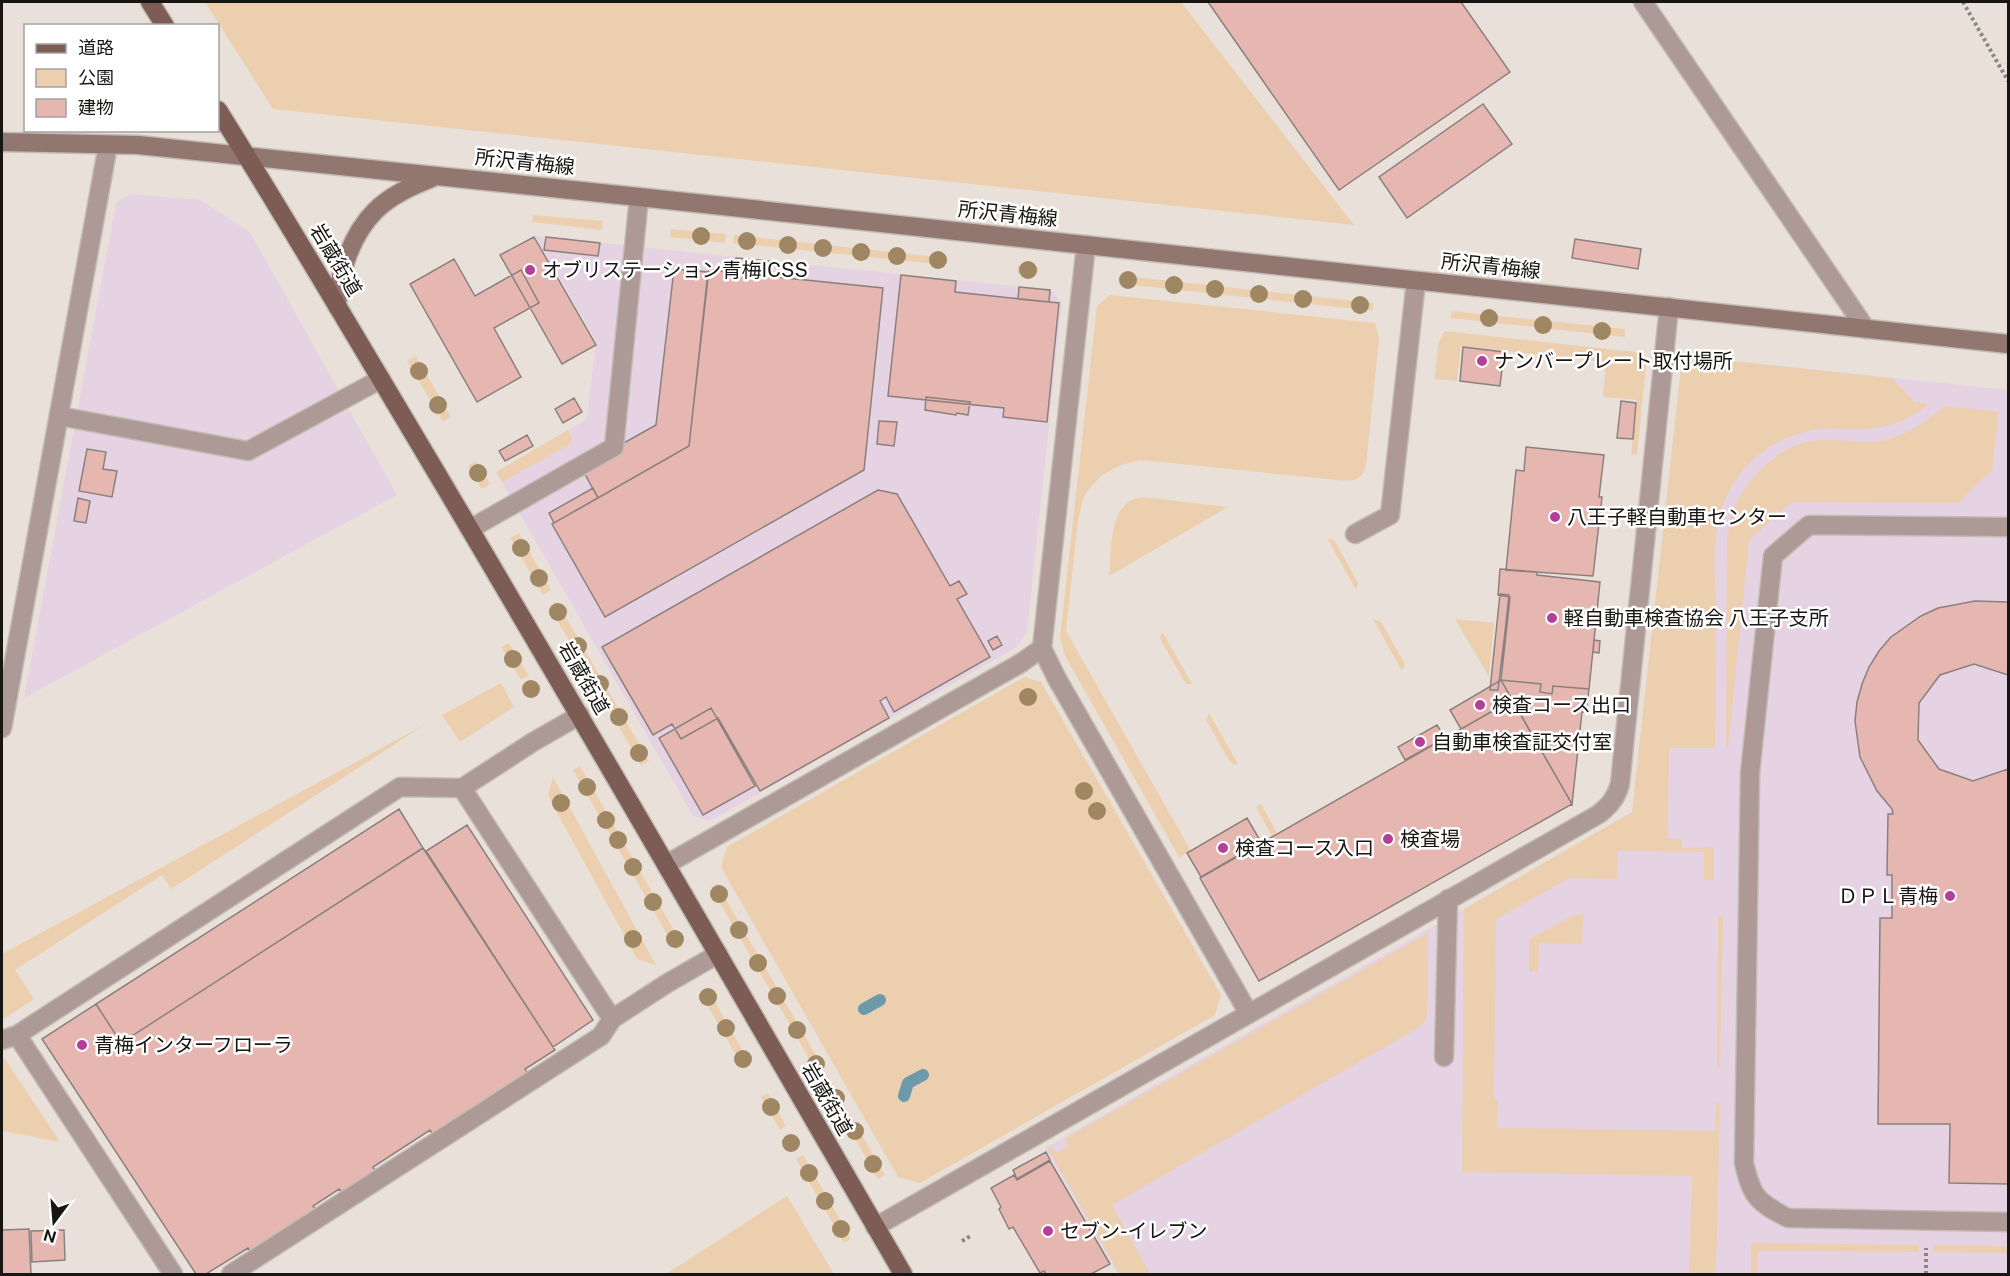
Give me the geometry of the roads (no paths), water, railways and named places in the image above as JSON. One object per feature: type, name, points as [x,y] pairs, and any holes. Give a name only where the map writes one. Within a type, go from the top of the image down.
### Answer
[{"type":"main road","points":[[150,2],[164,24]]},
{"type":"main road","name":"岩蔵街道","points":[[219,112],[580,715],[903,1275]]},
{"type":"main road","name":"所沢青梅線","points":[[2,142],[138,145],[2008,344]]},
{"type":"main road","points":[[337,306],[338,289],[346,260],[369,219],[388,200],[436,176]]},
{"type":"street","points":[[1643,2],[1866,329]]},
{"type":"street","points":[[2,728],[108,145]]},
{"type":"street","points":[[470,529],[614,447],[639,197]]},
{"type":"street","points":[[1086,245],[1042,648],[1056,677],[1249,1014]]},
{"type":"street","points":[[1355,534],[1390,515],[1416,281]]},
{"type":"street","points":[[875,1227],[1599,814],[1609,806],[1620,784],[1669,307]]},
{"type":"street","points":[[59,416],[248,451],[381,379]]},
{"type":"street","points":[[2008,527],[1809,525],[1773,556],[1750,773],[1744,1163],[1749,1186],[1765,1206],[1788,1218],[2008,1222]]},
{"type":"street","points":[[667,864],[1021,663],[1042,648]]},
{"type":"street","points":[[172,1275],[9,1037],[400,788],[462,788],[580,715]]},
{"type":"street","points":[[462,788],[612,1019]]},
{"type":"street","points":[[1444,1057],[1448,899]]},
{"type":"street","points":[[231,1275],[601,1036],[612,1019],[718,954]]},
{"type":"waterway","points":[[864,1009],[880,1000]]},
{"type":"waterway","points":[[904,1096],[908,1083],[923,1075]]},
{"type":"place","name":"オブリステーション青梅ICSS","points":[[530,270]]},
{"type":"place","name":"ナンバープレート取付場所","points":[[1482,361]]},
{"type":"place","name":"八王子軽自動車センター","points":[[1555,517]]},
{"type":"place","name":"軽自動車検査協会 八王子支所","points":[[1552,618]]},
{"type":"place","name":"検査コース出口","points":[[1480,705]]},
{"type":"place","name":"自動車検査証交付室","points":[[1420,742]]},
{"type":"place","name":"検査場","points":[[1388,839]]},
{"type":"place","name":"検査コース入口","points":[[1223,848]]},
{"type":"place","name":"ＤＰＬ青梅","points":[[1950,896]]},
{"type":"place","name":"青梅インターフローラ","points":[[82,1045]]},
{"type":"place","name":"セブン-イレブン","points":[[1048,1231]]}]
